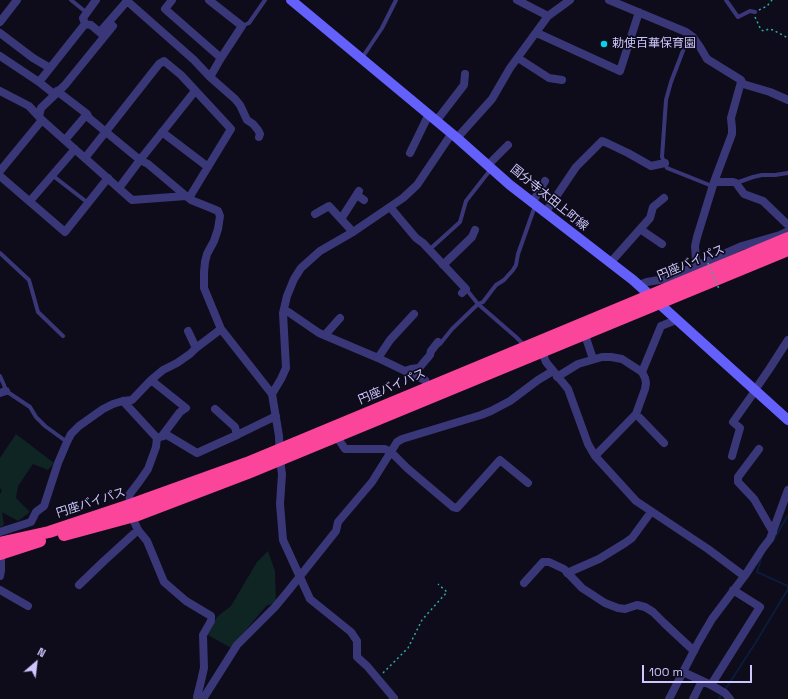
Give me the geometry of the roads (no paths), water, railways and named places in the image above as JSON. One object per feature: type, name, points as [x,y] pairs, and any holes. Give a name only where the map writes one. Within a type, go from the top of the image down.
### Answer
[{"type":"highway","name":"円座バイパス","points":[[279,455],[428,388],[788,238]]},
{"type":"highway","name":"円座バイパス","points":[[0,550],[49,532],[132,511],[247,463],[337,437],[788,250]]},
{"type":"main road","name":"国分寺太田上町線","points":[[291,0],[433,117],[510,186],[610,263],[650,296],[788,420]]},
{"type":"street","points":[[0,22],[17,0]]},
{"type":"street","points":[[85,24],[83,18],[96,0]]},
{"type":"street","points":[[0,171],[41,118],[41,108],[65,84],[127,0],[235,99],[240,105],[247,120],[258,130],[260,134],[259,137]]},
{"type":"street","points":[[172,0],[165,10],[221,58]]},
{"type":"street","points":[[209,0],[242,26],[210,77]]},
{"type":"street","points":[[517,0],[548,16]]},
{"type":"street","points":[[272,394],[286,368],[283,313],[294,279],[301,268],[320,251],[353,232],[390,207],[403,198],[417,185],[454,135],[492,99],[518,58],[548,16],[570,0]]},
{"type":"street","points":[[609,0],[690,34],[707,59],[741,80],[741,82],[788,100]]},
{"type":"street","points":[[537,33],[620,71],[638,12]]},
{"type":"street","points":[[85,24],[91,25],[103,34]]},
{"type":"street","points":[[39,82],[85,24]]},
{"type":"street","points":[[103,34],[113,26]]},
{"type":"street","points":[[0,33],[33,58],[50,68]]},
{"type":"street","points":[[0,56],[87,114],[89,118],[140,160],[148,164],[188,197],[218,211],[220,216],[218,229],[205,262],[204,288],[221,329],[272,394],[279,436],[279,455],[282,474],[280,504],[283,540],[310,599],[351,632],[357,641],[357,657],[367,666],[394,699]]},
{"type":"street","points":[[518,58],[549,78],[562,80]]},
{"type":"street","points":[[85,158],[159,64],[164,61],[181,75],[231,129],[208,168],[188,197]]},
{"type":"street","points":[[410,153],[433,117],[464,85],[465,74]]},
{"type":"street","points":[[699,265],[696,260],[696,237],[713,184],[732,134],[731,118],[741,82]]},
{"type":"street","points":[[119,188],[196,91]]},
{"type":"street","points":[[0,101],[3,93],[29,106],[132,200],[188,197]]},
{"type":"street","points":[[65,140],[87,114]]},
{"type":"street","points":[[162,132],[208,168]]},
{"type":"street","points":[[545,213],[576,167],[602,141],[651,166],[665,163]]},
{"type":"street","points":[[490,167],[508,145]]},
{"type":"street","points":[[30,201],[75,148]]},
{"type":"street","points":[[0,176],[65,232],[108,178]]},
{"type":"street","points":[[534,204],[545,181]]},
{"type":"street","points":[[713,184],[736,183],[744,194],[763,201],[788,224]]},
{"type":"street","points":[[340,218],[358,193],[364,200]]},
{"type":"street","points":[[610,263],[650,218],[653,207],[664,198]]},
{"type":"street","points":[[315,214],[329,206],[353,232]]},
{"type":"street","points":[[390,207],[416,238],[443,265],[464,291]]},
{"type":"street","points":[[640,229],[662,244]]},
{"type":"street","points":[[443,265],[472,237],[475,230]]},
{"type":"street","points":[[638,286],[647,282],[665,279],[742,246],[780,235],[788,231]]},
{"type":"street","points":[[284,309],[319,333],[378,358],[424,380],[428,388]]},
{"type":"street","points":[[378,358],[390,340],[414,314]]},
{"type":"street","points":[[325,335],[340,318]]},
{"type":"street","points":[[642,372],[661,326],[676,320]]},
{"type":"street","points":[[0,532],[31,522],[36,512],[44,506],[58,463],[71,434],[78,426],[113,404],[132,400],[163,370],[190,354],[221,329]]},
{"type":"street","points":[[188,331],[196,348]]},
{"type":"street","points":[[585,335],[593,359]]},
{"type":"street","points":[[732,456],[740,428],[734,422],[788,340]]},
{"type":"street","points":[[405,371],[419,368],[430,355],[436,344]]},
{"type":"street","points":[[542,352],[546,362],[568,389],[588,444],[595,456],[636,502],[708,549],[744,576]]},
{"type":"street","points":[[151,380],[186,408],[180,412],[160,437],[148,469],[129,495],[138,530],[147,542],[164,582],[186,601],[211,616],[211,621],[203,635],[204,668],[197,697],[202,699],[237,645],[275,607],[336,531],[338,522],[372,482],[397,442],[402,439],[496,409],[510,401],[538,380],[578,364],[602,357],[622,359],[642,372],[646,383],[645,388],[636,414],[595,456]]},
{"type":"street","points":[[123,401],[160,437]]},
{"type":"street","points":[[215,409],[235,427],[237,435]]},
{"type":"street","points":[[636,414],[664,443]]},
{"type":"street","points":[[160,437],[167,435],[197,453],[276,416]]},
{"type":"street","points":[[337,437],[346,449],[385,449],[391,452],[452,507],[457,508],[500,460],[528,483]]},
{"type":"street","points":[[758,450],[738,477],[738,482],[754,499],[773,532]]},
{"type":"street","points":[[669,699],[712,619],[770,539],[788,490]]},
{"type":"street","points":[[567,573],[599,559],[632,538],[651,512]]},
{"type":"street","points":[[79,585],[138,530]]},
{"type":"street","points":[[0,550],[0,576]]},
{"type":"street","points":[[524,583],[543,562],[554,564],[564,569],[582,588],[605,603],[625,609],[637,605],[645,607],[653,612],[694,652]]},
{"type":"street","points":[[0,590],[28,606]]},
{"type":"street","points":[[711,685],[760,607],[733,590]]},
{"type":"street","points":[[683,672],[711,685],[726,697]]},
{"type":"street","points":[[693,699],[702,681]]},
{"type":"lane","points":[[71,0],[86,13]]},
{"type":"lane","points":[[242,26],[249,23],[265,0]]},
{"type":"lane","points":[[362,58],[382,28],[396,0]]},
{"type":"lane","points":[[726,0],[738,17],[750,11],[755,12]]},
{"type":"lane","points":[[690,34],[671,82],[666,100],[662,157],[667,168],[713,184]]},
{"type":"lane","points":[[429,250],[460,222],[466,201],[490,167]]},
{"type":"lane","points":[[736,183],[762,175],[788,173]]},
{"type":"lane","points":[[52,175],[88,204]]},
{"type":"lane","points":[[436,344],[440,344],[452,329],[478,304],[483,302],[496,285],[504,280],[513,270],[516,265],[534,204]]},
{"type":"lane","points":[[0,253],[29,280],[38,312],[63,336]]},
{"type":"lane","points":[[464,291],[526,347]]},
{"type":"lane","points":[[0,376],[4,385],[3,392],[30,407],[36,417],[45,426],[67,442]]},
{"type":"waterway","points":[[773,541],[788,515]]},
{"type":"waterway","points":[[725,690],[788,589],[788,586],[757,572],[762,556]]},
{"type":"waterway","points":[[719,699],[721,695]]},
{"type":"place","name":"勅使百華保育園","points":[[604,44]]}]
